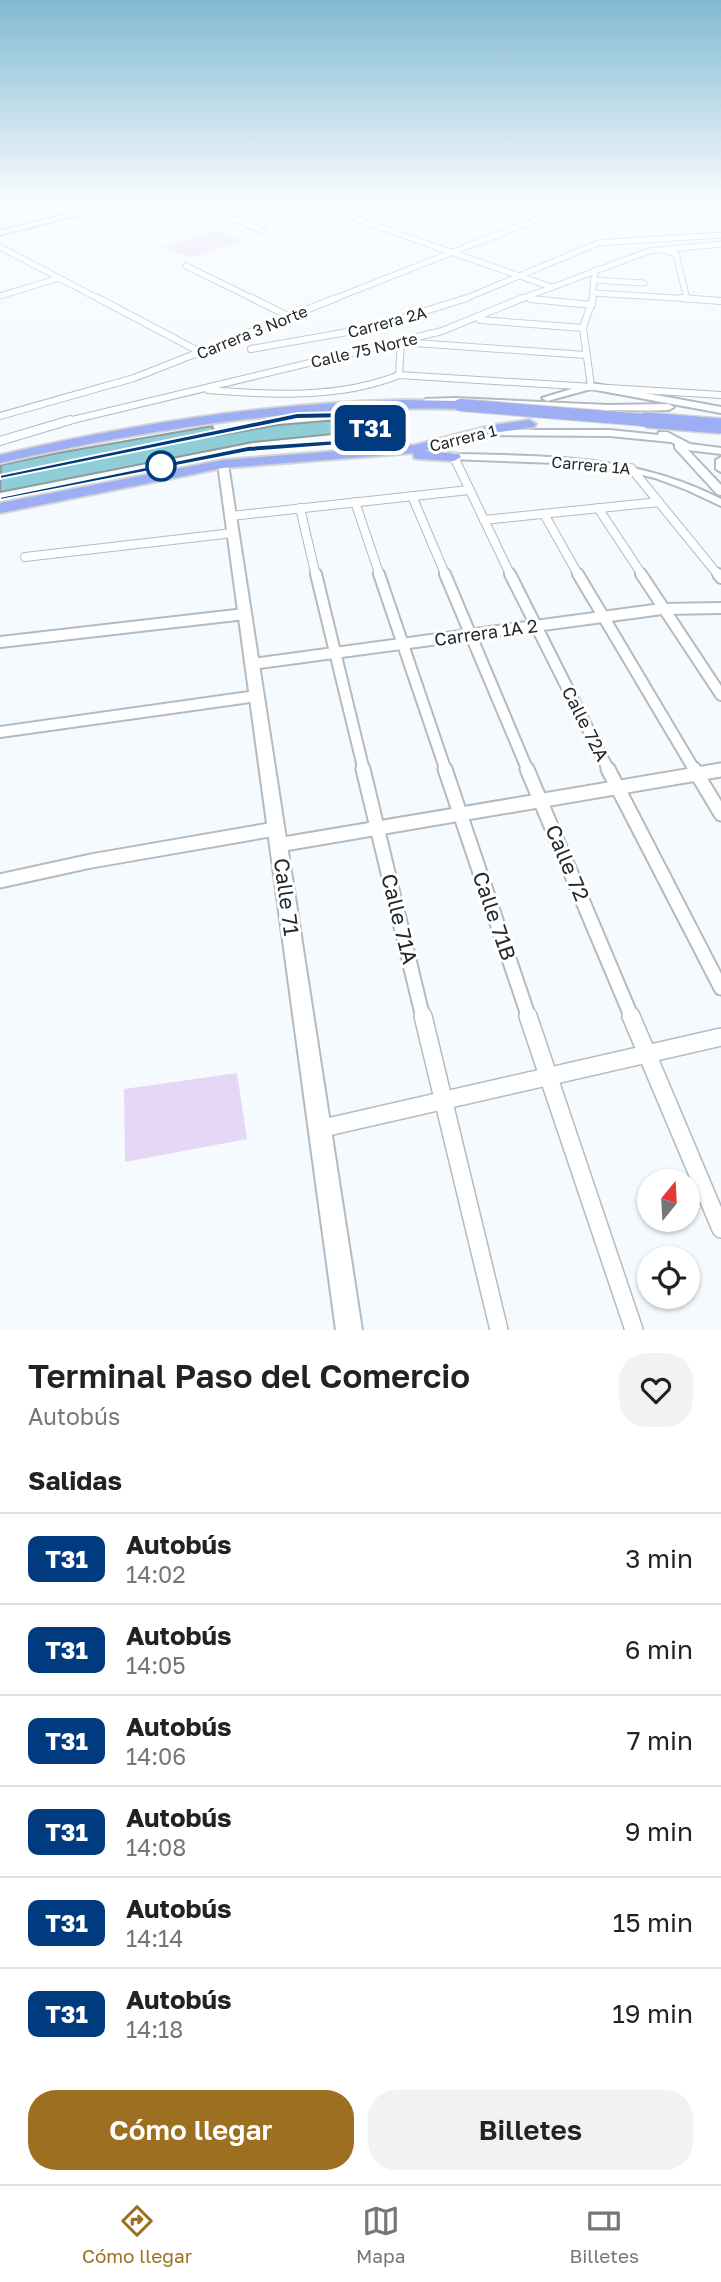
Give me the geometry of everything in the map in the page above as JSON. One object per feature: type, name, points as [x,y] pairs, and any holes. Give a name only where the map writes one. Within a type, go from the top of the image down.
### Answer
[{"type":"highway","name":"Carrera 1","points":[[0,459],[91,438],[222,416],[345,404],[460,405],[721,426]]},
{"type":"highway","name":"Carrera 1","points":[[0,508],[223,464],[415,450],[476,433],[529,424],[590,422],[721,432]]},
{"type":"highway","points":[[383,453],[454,457]]},
{"type":"street","points":[[34,265],[200,352]]},
{"type":"street","name":"Carrera 3 Norte","points":[[0,416],[134,378],[421,265]]},
{"type":"street","points":[[488,265],[551,287]]},
{"type":"street","name":"Carrera 2A","points":[[251,349],[370,328],[451,304],[546,265]]},
{"type":"street","name":"Calle 75 Norte","points":[[0,442],[77,418],[401,342],[477,320],[551,287],[610,265]]},
{"type":"street","points":[[679,265],[687,299]]},
{"type":"street","points":[[186,266],[290,317]]},
{"type":"street","points":[[591,386],[583,328],[592,305],[595,270]]},
{"type":"street","points":[[0,296],[59,278]]},
{"type":"street","points":[[593,280],[644,283]]},
{"type":"street","points":[[593,293],[721,301]]},
{"type":"street","points":[[527,299],[592,305]]},
{"type":"street","points":[[477,320],[583,328]]},
{"type":"street","points":[[399,375],[401,342],[585,355]]},
{"type":"street","points":[[198,388],[281,394],[358,386],[389,381],[399,375],[721,395]]},
{"type":"street","points":[[525,401],[551,398],[591,386],[721,410]]},
{"type":"street","points":[[412,403],[525,401],[631,409],[692,404]]},
{"type":"street","points":[[0,403],[12,412]]},
{"type":"street","points":[[669,407],[658,413],[655,422],[660,432],[692,458],[721,492]]},
{"type":"street","points":[[476,433],[650,435],[696,449],[721,451]]},
{"type":"street","name":"Carrera 1A","points":[[454,457],[631,468],[677,481],[721,503]]},
{"type":"street","name":"Calle 72A","points":[[454,457],[535,626],[721,988]]},
{"type":"street","points":[[721,460],[721,469]]},
{"type":"street","name":"Calle 71","points":[[223,464],[349,1330]]},
{"type":"street","points":[[631,468],[721,578]]},
{"type":"street","points":[[25,557],[232,524],[300,508],[470,490]]},
{"type":"street","name":"Calle 72","points":[[412,496],[721,1229]]},
{"type":"street","name":"Calle 71B","points":[[355,502],[634,1330]]},
{"type":"street","points":[[484,520],[659,502]]},
{"type":"street","name":"Calle 71A","points":[[300,508],[499,1330]]},
{"type":"street","points":[[598,508],[662,610],[721,695]]},
{"type":"street","points":[[544,514],[602,617],[721,814]]},
{"type":"street","name":"Carrera 1A 2","points":[[252,664],[602,617],[662,610],[721,608]]},
{"type":"street","points":[[0,642],[245,614]]},
{"type":"street","points":[[0,733],[257,696]]},
{"type":"street","points":[[0,881],[91,861],[377,827],[721,770]]},
{"type":"street","points":[[320,1129],[721,1037]]},
{"type":"shaded area","points":[[237,1073],[247,1139],[125,1162],[124,1089]]},
{"type":"building","points":[[338,420],[343,433],[253,442],[0,492],[1,465],[212,426],[217,436],[278,425]]},
{"type":"bus line","name":"T31","points":[[0,475],[297,416],[349,415],[365,421],[370,430],[366,436],[354,441],[248,449],[0,497]]}]
